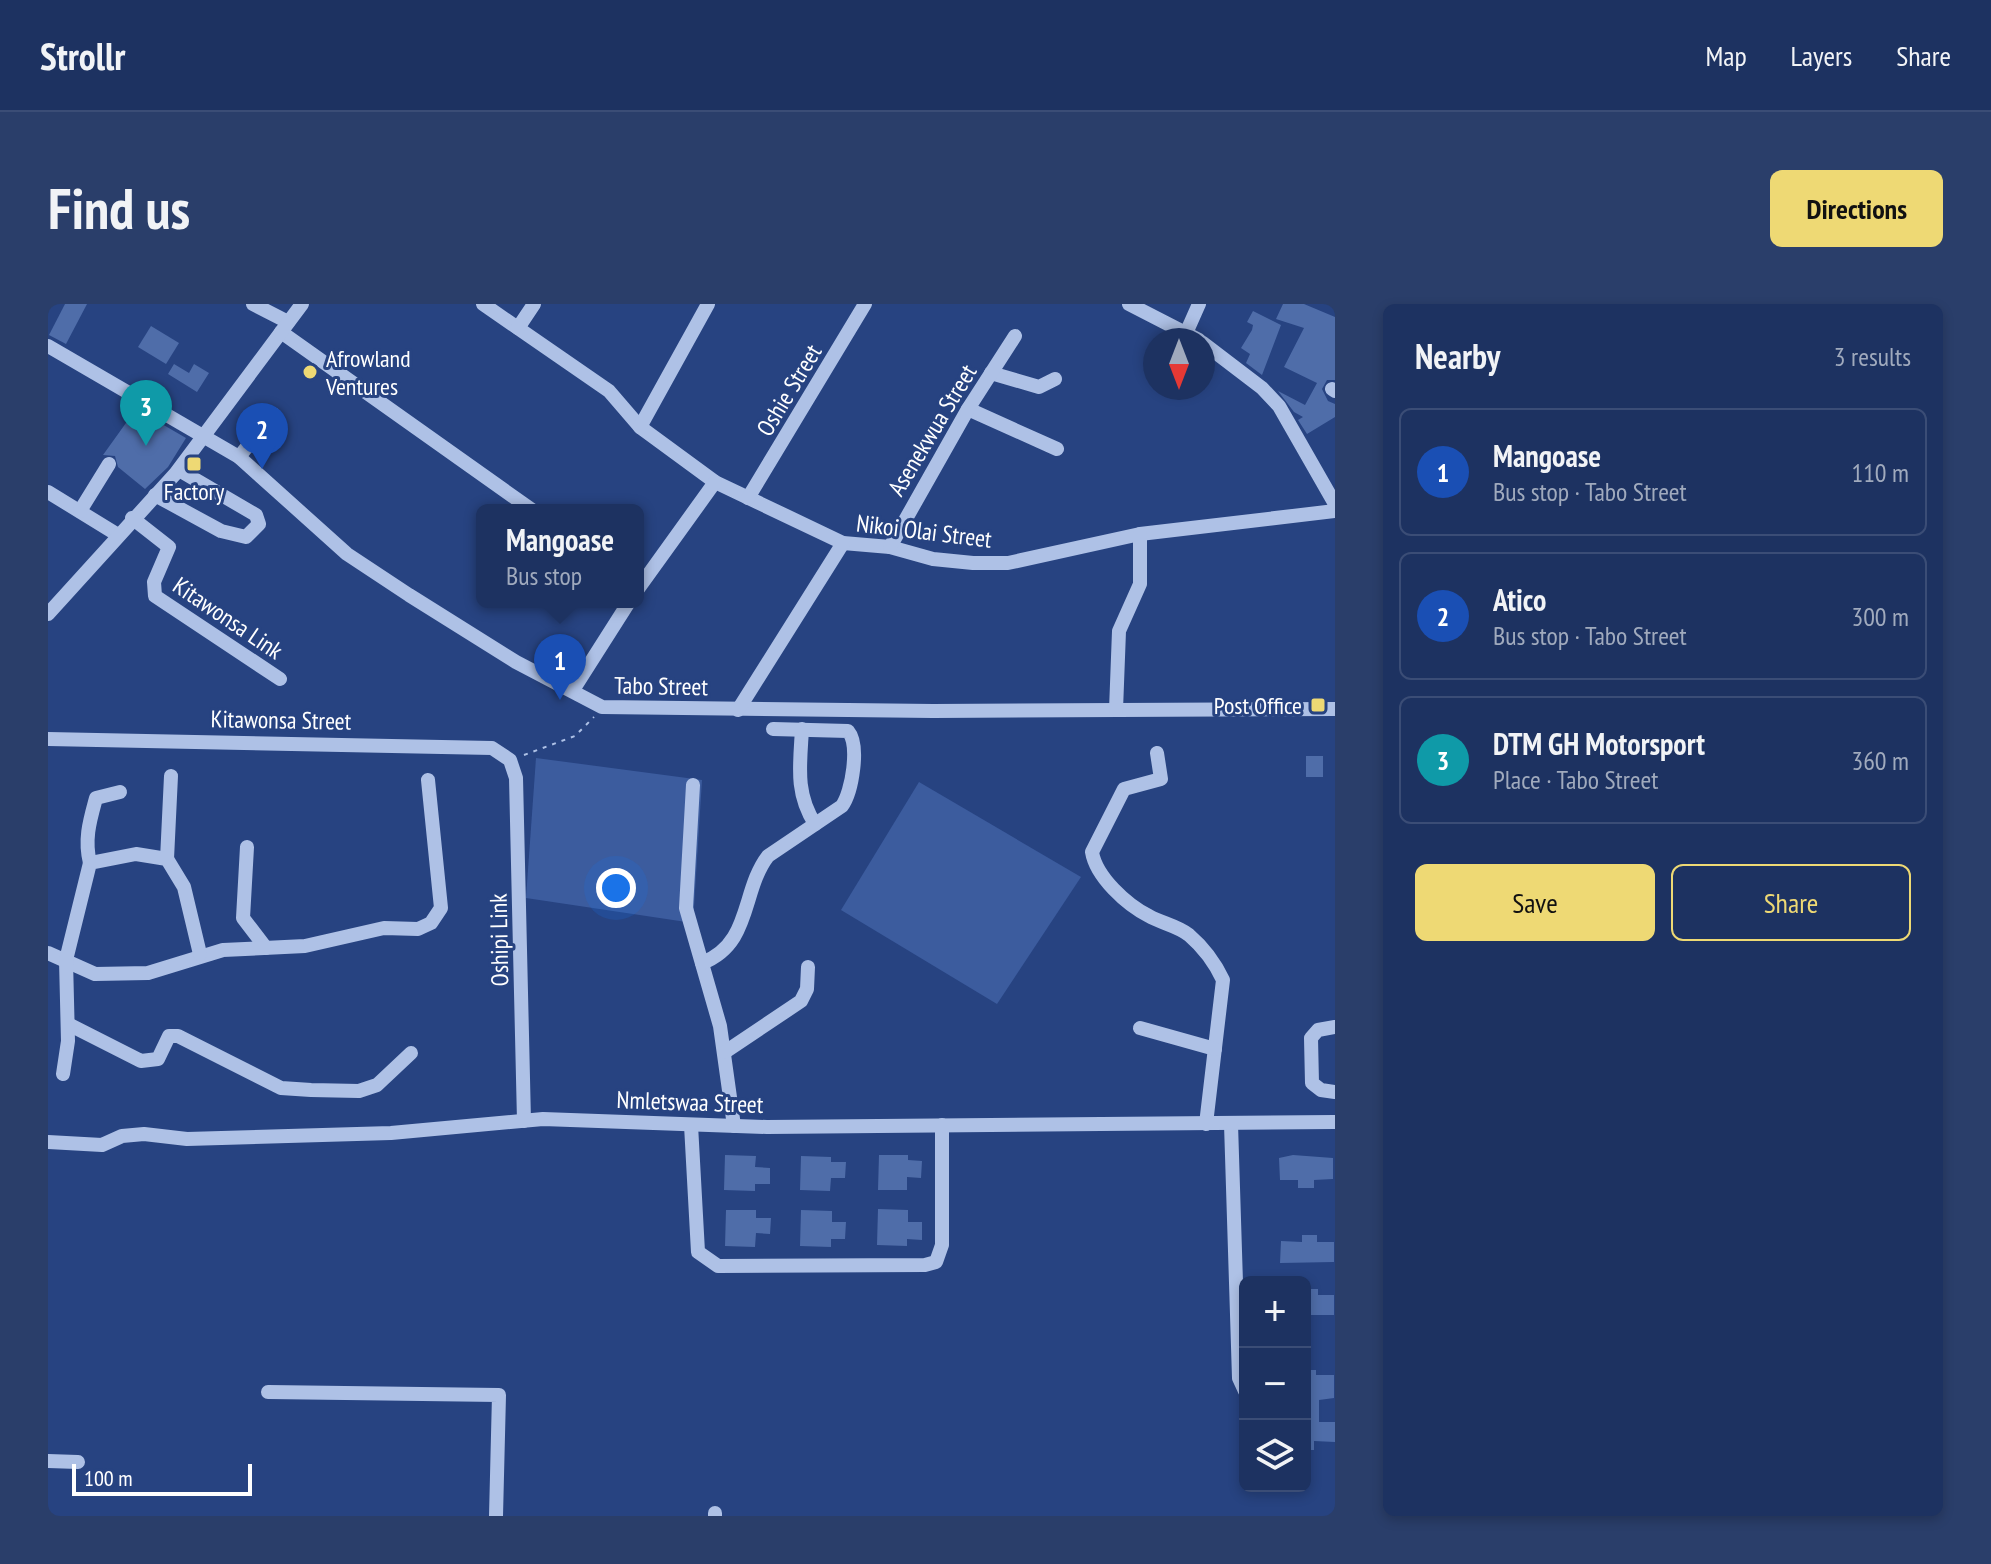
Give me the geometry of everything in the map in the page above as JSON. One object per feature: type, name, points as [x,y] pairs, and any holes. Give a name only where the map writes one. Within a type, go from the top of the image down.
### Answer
[{"type":"street","points":[[253,304],[524,504]]},
{"type":"street","points":[[48,614],[132,518],[179,470],[302,304]]},
{"type":"street","name":"Nikoi Olai Street","points":[[483,304],[609,391],[640,427],[715,482],[843,543],[890,547],[933,559],[1008,563],[1140,534],[1335,511]]},
{"type":"street","points":[[518,328],[534,304]]},
{"type":"street","points":[[640,427],[708,304]]},
{"type":"street","name":"Oshie Street","points":[[748,498],[865,304]]},
{"type":"street","points":[[1129,304],[1176,328]]},
{"type":"street","points":[[1197,328],[1199,304]]},
{"type":"street","name":"Asenekwua Street","points":[[890,547],[968,409],[1015,336]]},
{"type":"street","name":"Tabo Street","points":[[48,346],[204,434],[239,457],[347,554],[516,662],[602,707],[738,710],[1335,709]]},
{"type":"street","points":[[1215,352],[1262,388],[1279,406],[1335,504]]},
{"type":"street","points":[[991,373],[1039,387],[1055,379]]},
{"type":"street","points":[[968,409],[1057,449]]},
{"type":"street","points":[[239,457],[273,414]]},
{"type":"street","points":[[80,511],[109,464]]},
{"type":"street","points":[[155,495],[231,535],[246,537],[259,524],[256,515],[179,470]]},
{"type":"street","points":[[644,579],[715,482]]},
{"type":"street","points":[[48,492],[118,535]]},
{"type":"street","name":"Kitawonsa Link","points":[[132,518],[169,547],[154,582],[155,596],[280,679]]},
{"type":"street","points":[[1116,710],[1119,631],[1140,584],[1140,534]]},
{"type":"street","points":[[738,710],[843,543]]},
{"type":"street","points":[[573,690],[625,608]]},
{"type":"street","points":[[702,963],[726,948],[744,922],[759,867],[768,856],[845,802],[854,742],[852,734],[842,729],[773,729]]},
{"type":"street","points":[[802,729],[799,789],[803,806],[815,824]]},
{"type":"street","name":"Kitawonsa Street","points":[[48,739],[492,748],[510,760]]},
{"type":"street","points":[[1157,753],[1161,779],[1124,789],[1094,845],[1094,862],[1123,896],[1146,915],[1187,934],[1214,963],[1223,980],[1206,1124]]},
{"type":"street","name":"Oshipi Link","points":[[510,760],[516,778],[524,1121]]},
{"type":"street","points":[[171,776],[167,859],[184,887],[200,954]]},
{"type":"street","points":[[48,953],[95,974],[148,973],[200,954],[305,946],[358,932],[418,929],[431,923],[441,908],[428,780]]},
{"type":"street","points":[[693,785],[686,908],[725,1052],[734,1126]]},
{"type":"street","points":[[63,1074],[68,1024],[66,960],[90,863],[86,846],[88,825],[96,798],[120,792]]},
{"type":"street","points":[[247,847],[243,918],[266,948]]},
{"type":"street","points":[[90,863],[136,854],[167,859]]},
{"type":"street","points":[[725,1052],[801,1001],[807,989],[808,967]]},
{"type":"street","points":[[68,1024],[141,1061],[158,1059],[169,1036],[178,1036],[281,1088],[359,1091],[377,1085],[411,1053]]},
{"type":"street","points":[[1335,1027],[1318,1030],[1311,1038],[1312,1083],[1321,1090],[1335,1092]]},
{"type":"street","points":[[1140,1028],[1215,1049]]},
{"type":"street","name":"Nmletswaa Street","points":[[48,1142],[102,1145],[122,1136],[144,1134],[187,1139],[391,1133],[524,1121],[734,1126],[1335,1122]]},
{"type":"street","points":[[1231,1124],[1239,1378]]},
{"type":"street","points":[[691,1125],[698,1252],[718,1266],[830,1267],[925,1265],[936,1262],[942,1245],[942,1125]]},
{"type":"street","points":[[268,1392],[499,1395],[496,1516]]},
{"type":"street","points":[[48,1461],[78,1462]]},
{"type":"path","points":[[510,760],[575,736],[589,725],[602,707]]},
{"type":"shaded area","points":[[536,758],[702,780],[693,923],[526,898]]},
{"type":"shaded area","points":[[919,782],[1081,877],[997,1004],[841,910]]},
{"type":"building","points":[[65,304],[87,304],[66,344],[49,335]]},
{"type":"building","points":[[1283,304],[1304,304],[1335,317],[1335,380],[1327,380],[1322,389],[1328,401],[1335,404],[1335,417],[1307,434],[1298,420],[1303,417],[1294,412],[1278,391],[1305,405],[1317,383],[1284,367],[1304,328],[1276,319]]},
{"type":"building","points":[[1253,311],[1281,325],[1262,375],[1246,363],[1250,354],[1241,348],[1252,330],[1253,325],[1247,322]]},
{"type":"building","points":[[151,326],[179,343],[166,364],[138,347]]},
{"type":"building","points":[[174,364],[189,373],[194,364],[209,373],[197,392],[168,374]]},
{"type":"building","points":[[136,409],[186,438],[168,467],[145,489],[118,467],[115,456],[103,455]]},
{"type":"building","points":[[1306,756],[1323,756],[1323,777],[1306,777]]},
{"type":"building","points":[[725,1155],[756,1156],[755,1167],[770,1168],[770,1184],[755,1184],[755,1191],[724,1190]]},
{"type":"building","points":[[879,1155],[908,1155],[908,1160],[922,1161],[921,1178],[907,1177],[907,1190],[878,1190]]},
{"type":"building","points":[[1293,1155],[1333,1158],[1333,1179],[1314,1180],[1314,1188],[1298,1188],[1298,1180],[1280,1180],[1279,1158]]},
{"type":"building","points":[[801,1156],[831,1157],[831,1162],[846,1162],[845,1178],[831,1178],[830,1191],[800,1190]]},
{"type":"building","points":[[878,1209],[908,1210],[908,1222],[922,1222],[922,1240],[907,1239],[907,1246],[877,1245]]},
{"type":"building","points":[[726,1210],[756,1210],[756,1218],[771,1218],[770,1234],[756,1233],[755,1247],[725,1246]]},
{"type":"building","points":[[801,1210],[832,1211],[832,1222],[846,1222],[845,1239],[831,1239],[831,1247],[800,1246]]},
{"type":"building","points":[[1302,1235],[1317,1235],[1317,1242],[1334,1242],[1334,1262],[1280,1263],[1281,1241],[1302,1242]]},
{"type":"building","points":[[1311,1289],[1318,1289],[1318,1295],[1334,1295],[1334,1315],[1311,1315]]},
{"type":"building","points":[[1311,1370],[1316,1370],[1316,1375],[1334,1375],[1334,1398],[1319,1400],[1319,1422],[1335,1422],[1335,1442],[1314,1441],[1314,1450],[1311,1450]]},
{"type":"place","name":"Afrowland Ventures","points":[[310,372]]},
{"type":"place","name":"DTM GH Motorsport","points":[[146,446]]},
{"type":"place","name":"Factory","points":[[194,464]]},
{"type":"place","name":"Atico","points":[[262,469]]},
{"type":"place","name":"Mangoase","points":[[560,700]]},
{"type":"place","name":"Post Office","points":[[1318,705]]}]
